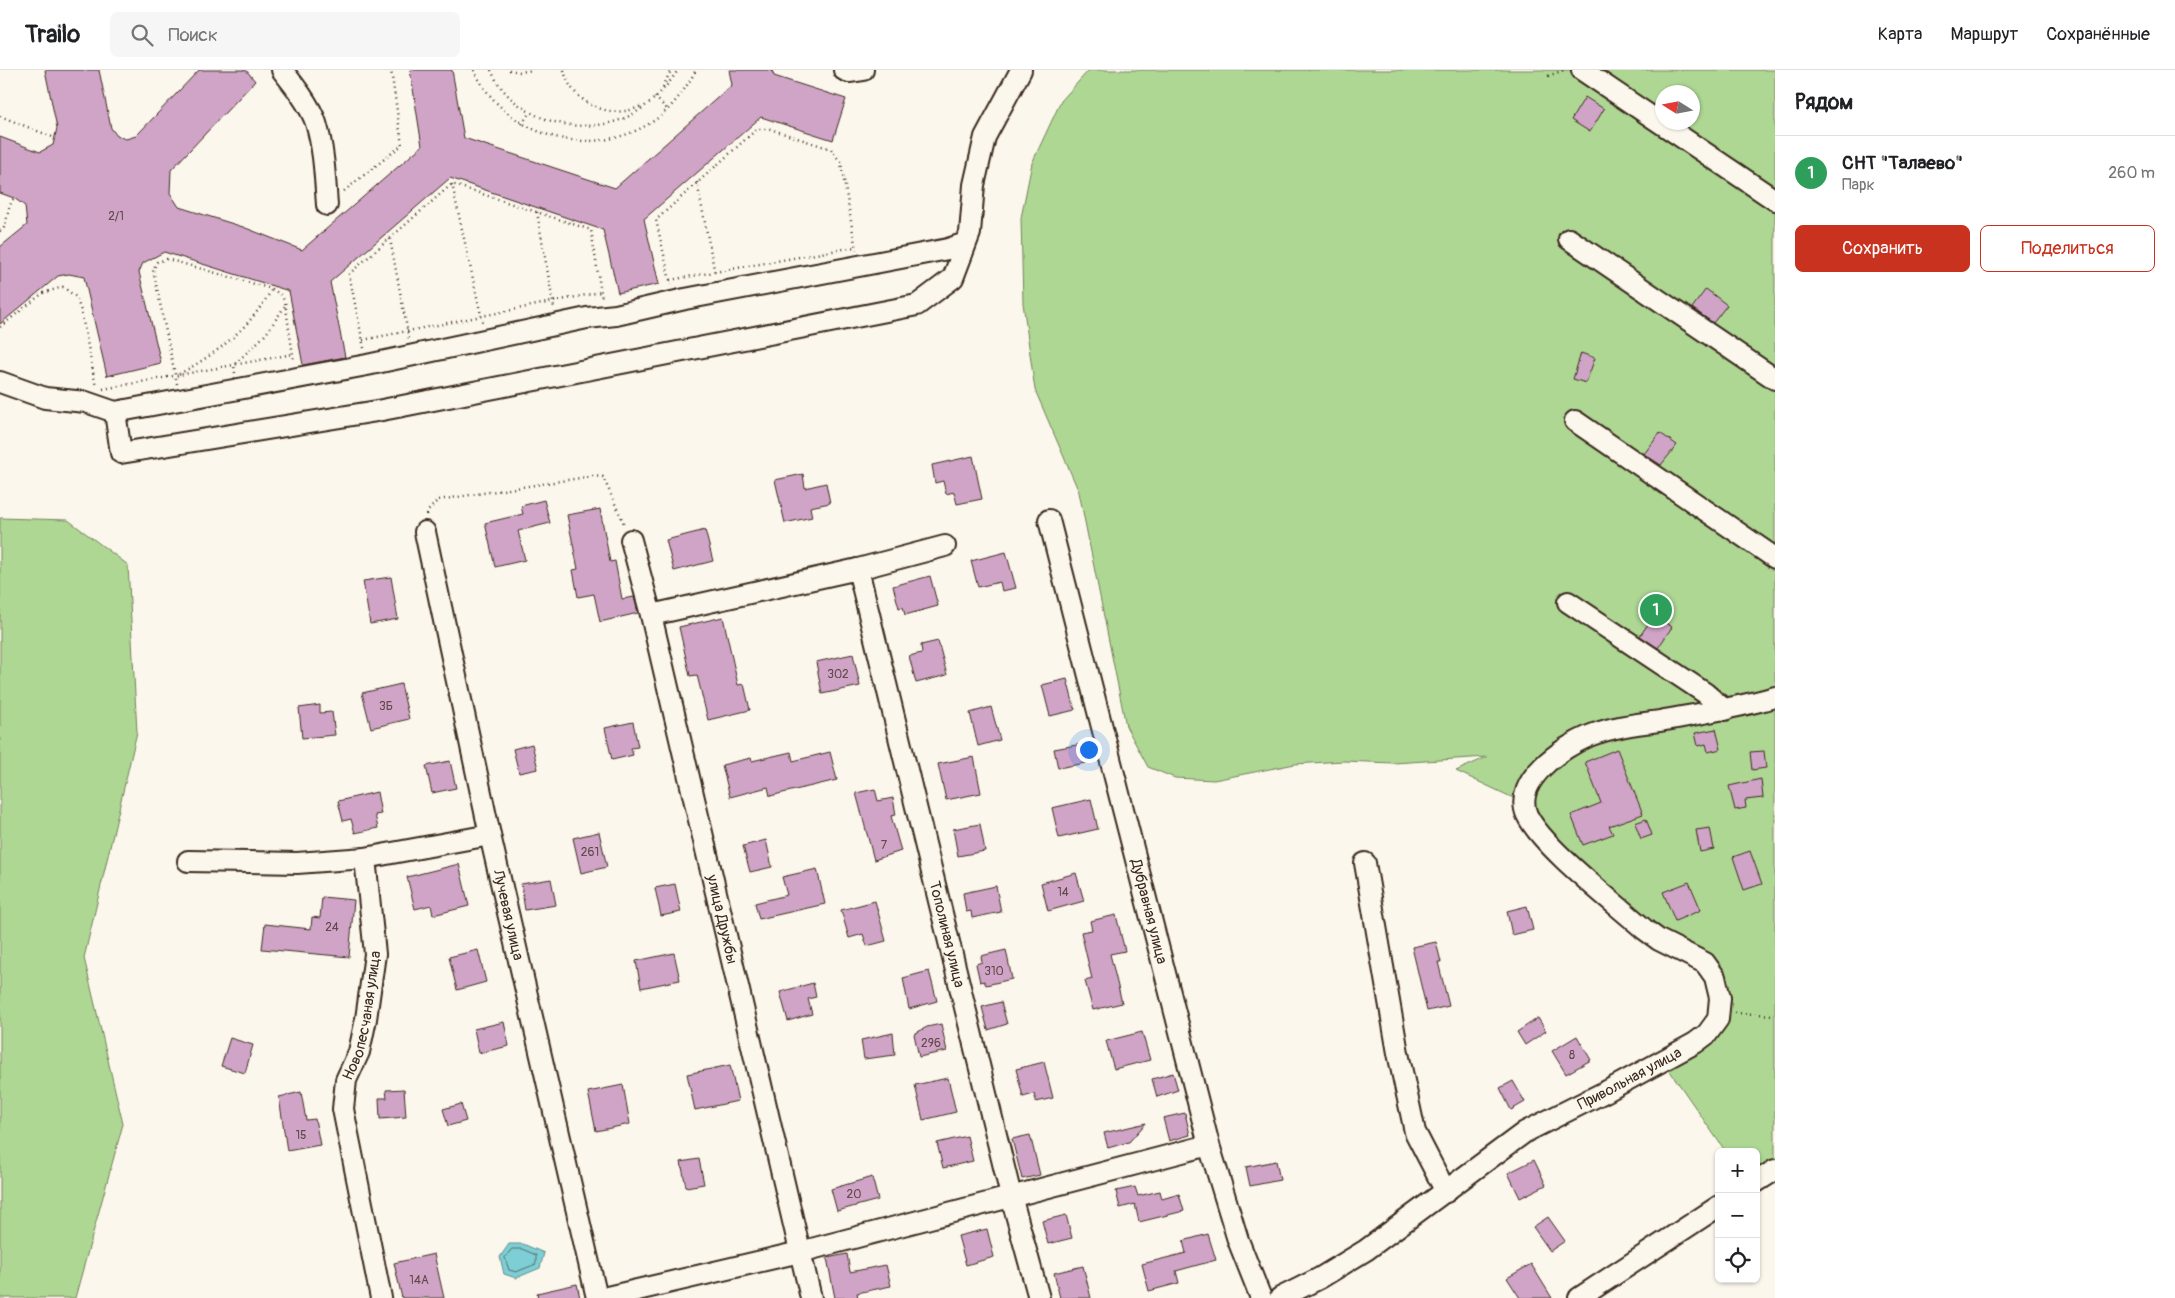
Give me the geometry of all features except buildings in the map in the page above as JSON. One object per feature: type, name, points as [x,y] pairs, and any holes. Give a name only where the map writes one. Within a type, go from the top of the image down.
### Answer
[{"type":"street","points":[[282,70],[316,122],[324,170],[327,205]]},
{"type":"street","points":[[844,70],[849,72],[863,70]]},
{"type":"street","points":[[115,412],[121,453],[377,411],[918,305],[953,278],[970,233],[974,185],[985,137],[1021,70]]},
{"type":"street","points":[[1582,70],[1775,200]]},
{"type":"street","points":[[1569,239],[1775,380]]},
{"type":"street","points":[[0,382],[45,398],[86,402],[115,412],[368,365],[557,324],[718,293],[858,256],[948,249],[966,243]]},
{"type":"street","points":[[1575,421],[1775,558]]},
{"type":"street","name":"Дубравная улица","points":[[1049,520],[1209,1145],[1238,1240],[1261,1298]]},
{"type":"street","name":"Лучевая улица","points":[[425,532],[490,835],[597,1298]]},
{"type":"street","name":"улица Дружбы","points":[[631,540],[651,615],[810,1298]]},
{"type":"street","points":[[651,615],[858,569],[945,546]]},
{"type":"street","name":"Тополиная улица","points":[[858,569],[1011,1196],[1040,1298]]},
{"type":"street","points":[[1568,602],[1706,693],[1725,710],[1775,697]]},
{"type":"street","name":"Привольная улица","points":[[1280,1298],[1320,1278],[1366,1250],[1525,1132],[1607,1091],[1695,1043],[1707,1034],[1718,1020],[1720,998],[1715,976],[1705,964],[1659,940],[1616,904],[1552,847],[1528,815],[1524,803],[1531,778],[1554,757],[1589,736],[1620,727],[1725,710]]},
{"type":"street","points":[[188,861],[297,863],[364,858],[490,835]]},
{"type":"street","name":"Новопесчаная улица","points":[[364,858],[375,954],[366,1019],[359,1052],[346,1080],[343,1109],[381,1298]]},
{"type":"street","points":[[1364,863],[1398,1053],[1415,1132],[1446,1192]]},
{"type":"street","points":[[603,1298],[800,1252],[1209,1145]]},
{"type":"street","points":[[1760,1179],[1775,1170]]},
{"type":"street","points":[[1579,1298],[1715,1209]]},
{"type":"path","points":[[327,205],[402,145],[392,70]]},
{"type":"path","points":[[474,70],[486,92],[496,104],[522,124],[558,139],[597,141],[635,131],[667,110],[688,84],[696,70]]},
{"type":"path","points":[[491,70],[496,82],[508,96],[530,112],[554,122],[589,126],[624,118],[638,112],[655,97],[671,70]]},
{"type":"path","points":[[509,70],[533,70]]},
{"type":"path","points":[[564,70],[570,86],[578,96],[600,109],[626,111],[649,102]]},
{"type":"path","points":[[662,88],[671,81],[678,70]]},
{"type":"path","points":[[1548,76],[1564,70]]},
{"type":"path","points":[[655,97],[667,110]]},
{"type":"path","points":[[522,124],[530,112]]},
{"type":"path","points":[[0,116],[55,138]]},
{"type":"path","points":[[670,280],[714,272],[858,256],[841,163],[831,149],[770,129],[757,129],[656,220],[675,302]]},
{"type":"path","points":[[697,182],[718,293]]},
{"type":"path","points":[[452,184],[591,230],[605,316]]},
{"type":"path","points":[[368,365],[349,274],[452,184]]},
{"type":"path","points":[[452,184],[486,339]]},
{"type":"path","points":[[0,231],[3,230],[9,205],[14,198]]},
{"type":"path","points":[[537,212],[557,324]]},
{"type":"path","points":[[390,238],[412,355]]},
{"type":"path","points":[[180,400],[153,270],[157,262],[167,259],[272,289],[281,295],[285,306],[297,379]]},
{"type":"path","points":[[0,327],[43,293],[63,288],[76,297],[81,311],[97,390]]},
{"type":"path","points":[[176,376],[226,346],[262,306],[272,289]]},
{"type":"path","points":[[362,340],[601,292]]},
{"type":"path","points":[[234,365],[266,334],[285,306]]},
{"type":"path","points":[[90,390],[293,354]]},
{"type":"path","points":[[425,532],[428,511],[438,500],[593,476],[603,477],[631,540]]},
{"type":"path","points":[[1718,1014],[1748,1012],[1775,1015]]},
{"type":"green space","points":[[1089,70],[1775,70],[1775,1170],[1760,1179],[1760,1148],[1723,1148],[1663,1061],[1707,1034],[1715,976],[1552,847],[1524,803],[1456,771],[1487,757],[1394,763],[1343,761],[1295,764],[1214,780],[1175,778],[1148,767],[1126,726],[1079,492],[1035,390],[1023,303],[1021,218],[1032,163],[1061,101]]},
{"type":"green space","points":[[0,518],[68,520],[128,565],[137,732],[84,958],[123,1124],[75,1298],[0,1298]]},
{"type":"water","points":[[509,1244],[523,1244],[544,1253],[540,1268],[516,1278],[504,1274],[500,1257]]},
{"type":"place","name":"СНТ \"Талаево\"","points":[[1656,610]]}]
